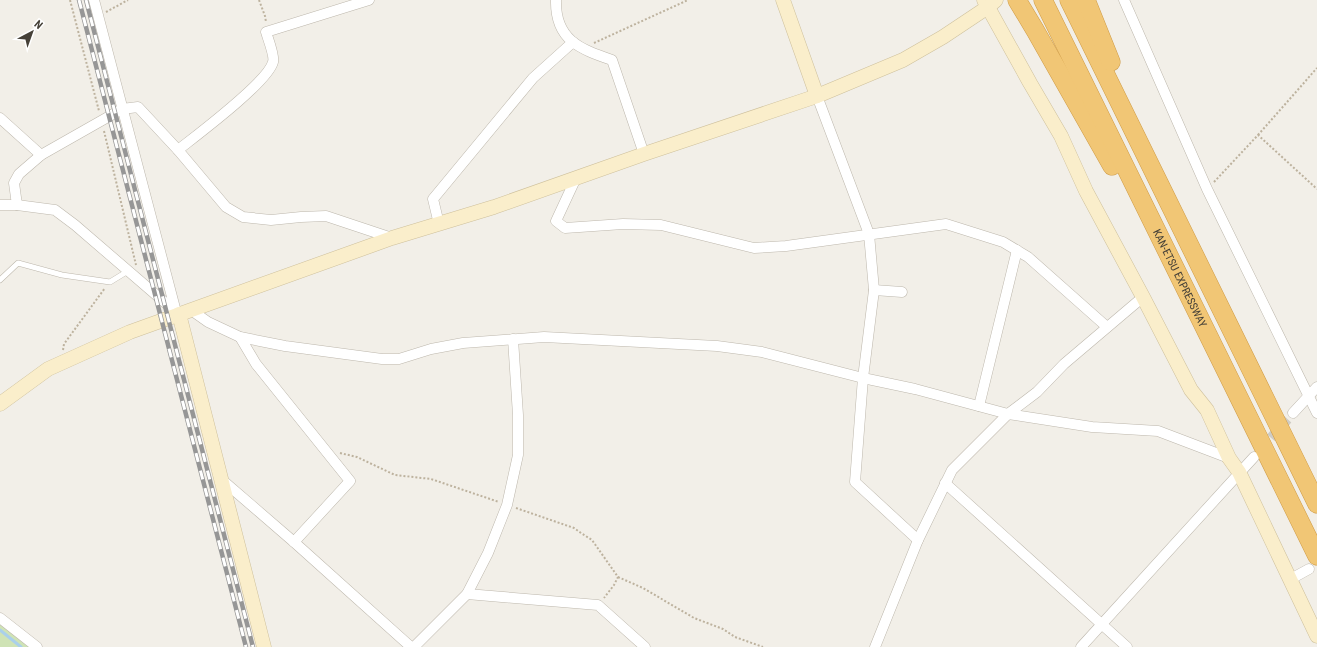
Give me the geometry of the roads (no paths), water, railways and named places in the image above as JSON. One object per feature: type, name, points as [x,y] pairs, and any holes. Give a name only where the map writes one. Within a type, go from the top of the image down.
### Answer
[{"type":"highway","points":[[1017,0],[1036,30],[1109,160],[1175,268]]},
{"type":"highway","name":"KAN-ETSU EXPRESSWAY","points":[[1043,0],[1175,268],[1313,563]]},
{"type":"highway","name":"KAN-ETSU EXPRESSWAY","points":[[1068,0],[1317,504]]},
{"type":"highway","points":[[1086,0],[1117,78],[1195,245],[1219,306]]},
{"type":"street","points":[[94,0],[122,108],[182,312],[221,478],[264,647]]},
{"type":"street","points":[[178,150],[256,85],[270,69],[274,61],[266,32],[370,0]]},
{"type":"street","points":[[556,0],[556,12],[562,31],[584,50],[612,60],[644,154]]},
{"type":"street","points":[[783,0],[817,96],[869,234],[874,290],[863,378],[855,482],[918,540]]},
{"type":"street","points":[[1124,0],[1206,189],[1317,413]]},
{"type":"street","points":[[0,404],[48,369],[130,332],[182,312],[392,238],[494,207],[644,154],[817,96],[903,60],[943,37],[989,2],[1061,136],[1086,191],[1191,390],[1207,410],[1229,458],[1239,472],[1289,580],[1317,636]]},
{"type":"street","points":[[439,224],[433,199],[533,78],[573,42]]},
{"type":"street","points":[[17,205],[14,184],[19,174],[41,155],[122,108],[138,107],[178,150],[226,207],[243,216],[271,220],[326,216],[392,238]]},
{"type":"street","points":[[0,118],[41,155]]},
{"type":"street","points":[[576,178],[556,221],[565,228],[623,224],[661,225],[754,248],[786,246],[946,224],[1003,242],[1028,257],[1107,327]]},
{"type":"street","points":[[0,205],[17,205],[55,210],[140,282],[182,312],[240,337],[285,346],[399,360],[431,349],[513,339],[544,338],[717,346],[762,352],[863,378],[915,389],[1008,414],[1092,427],[1158,431],[1229,458]]},
{"type":"street","points":[[979,406],[1017,250]]},
{"type":"street","points":[[874,290],[902,292]]},
{"type":"street","points":[[875,647],[918,540],[952,470],[1008,414],[1037,392],[1064,364],[1143,297]]},
{"type":"street","points":[[240,337],[256,364],[350,481],[294,542]]},
{"type":"street","points":[[221,478],[412,647],[467,594],[488,554],[507,505],[518,455],[518,415],[513,339]]},
{"type":"street","points":[[1293,413],[1317,387]]},
{"type":"street","points":[[1081,647],[1254,457]]},
{"type":"street","points":[[945,483],[1127,647]]},
{"type":"street","points":[[1289,580],[1313,563]]},
{"type":"street","points":[[467,594],[598,605],[645,647]]},
{"type":"street","points":[[0,618],[36,647]]},
{"type":"lane","points":[[0,280],[18,263],[62,276],[110,282],[128,271]]},
{"type":"waterway","points":[[0,630],[21,647]]},
{"type":"tunnel","points":[[1261,449],[1293,413]]},
{"type":"railway","points":[[79,0],[246,647]]},
{"type":"railway","points":[[86,0],[253,647]]}]
